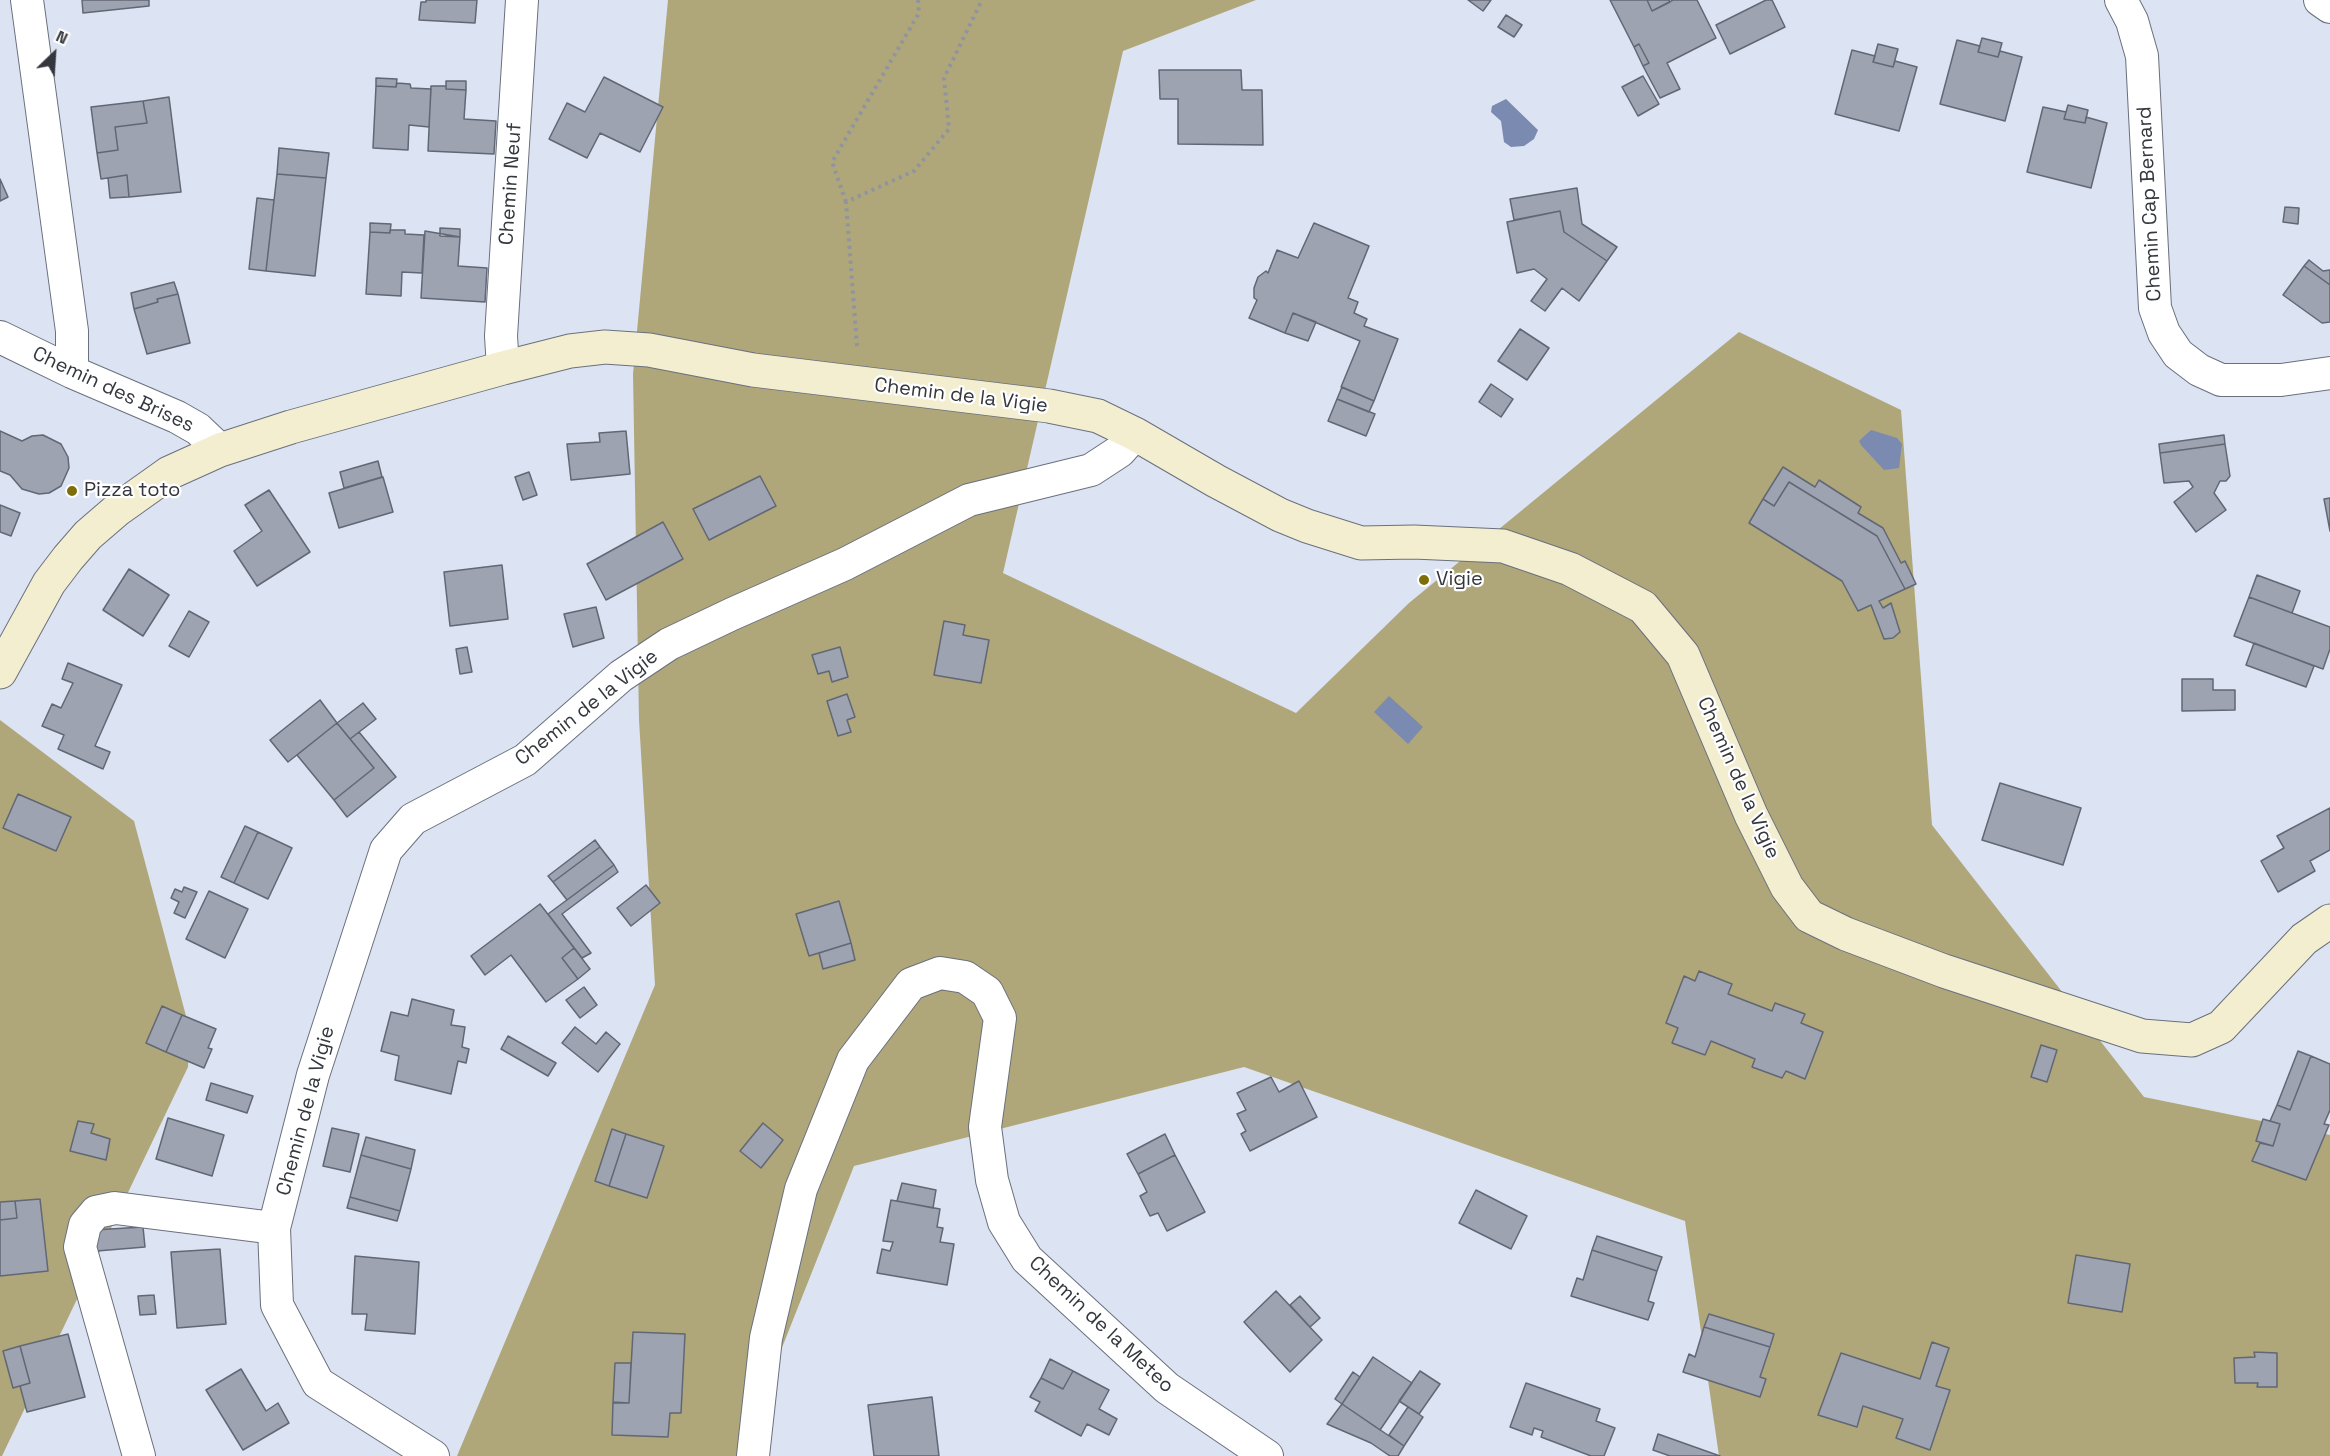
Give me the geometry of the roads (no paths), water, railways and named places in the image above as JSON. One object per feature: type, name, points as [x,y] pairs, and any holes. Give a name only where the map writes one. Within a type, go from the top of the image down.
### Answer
[{"type":"street","points":[[27,0],[72,331],[72,372]]},
{"type":"street","name":"Chemin Neuf","points":[[503,368],[501,336],[522,0]]},
{"type":"street","name":"Chemin Cap Bernard","points":[[2121,0],[2132,21],[2142,56],[2155,308],[2164,333],[2178,354],[2199,370],[2221,380],[2281,380],[2330,373]]},
{"type":"street","points":[[2320,0],[2330,7]]},
{"type":"street","name":"Chemin des Brises","points":[[0,337],[72,372],[177,417],[198,429],[220,450]]},
{"type":"street","name":"Chemin de la Vigie","points":[[0,672],[49,583],[88,536],[117,510],[169,473],[220,450],[291,427],[503,368],[570,351],[605,347],[649,350],[753,370],[1049,406],[1098,416],[1135,434],[1280,515],[1307,526],[1361,543],[1414,542],[1503,546],[1570,569],[1643,607],[1683,654],[1751,815],[1787,887],[1809,916],[1846,934],[1944,971],[2142,1036],[2192,1040],[2221,1027],[2304,939],[2330,921]]},
{"type":"street","name":"Chemin de la Vigie","points":[[433,1456],[318,1383],[276,1305],[274,1228],[313,1075],[386,850],[413,819],[525,760],[621,676],[669,644],[845,564],[969,500],[1091,470],[1120,451],[1135,434]]},
{"type":"street","name":"Chemin de la Meteo","points":[[753,1456],[766,1338],[801,1189],[853,1060],[911,984],[940,973],[965,977],[987,992],[1000,1018],[985,1127],[992,1180],[1004,1222],[1027,1259],[1167,1388],[1267,1456]]},
{"type":"street","points":[[139,1456],[80,1247],[85,1225],[96,1212],[115,1208],[274,1228]]},
{"type":"water","points":[[1506,99],[1538,130],[1534,139],[1524,146],[1511,147],[1504,142],[1501,121],[1491,112],[1492,106]]},
{"type":"water","points":[[1871,430],[1897,438],[1902,444],[1899,468],[1884,470],[1861,445],[1859,441]]},
{"type":"water","points":[[1389,696],[1423,727],[1408,744],[1374,712]]},
{"type":"place","name":"Pizza toto","points":[[72,491]]},
{"type":"place","name":"Vigie","points":[[1424,580]]}]
